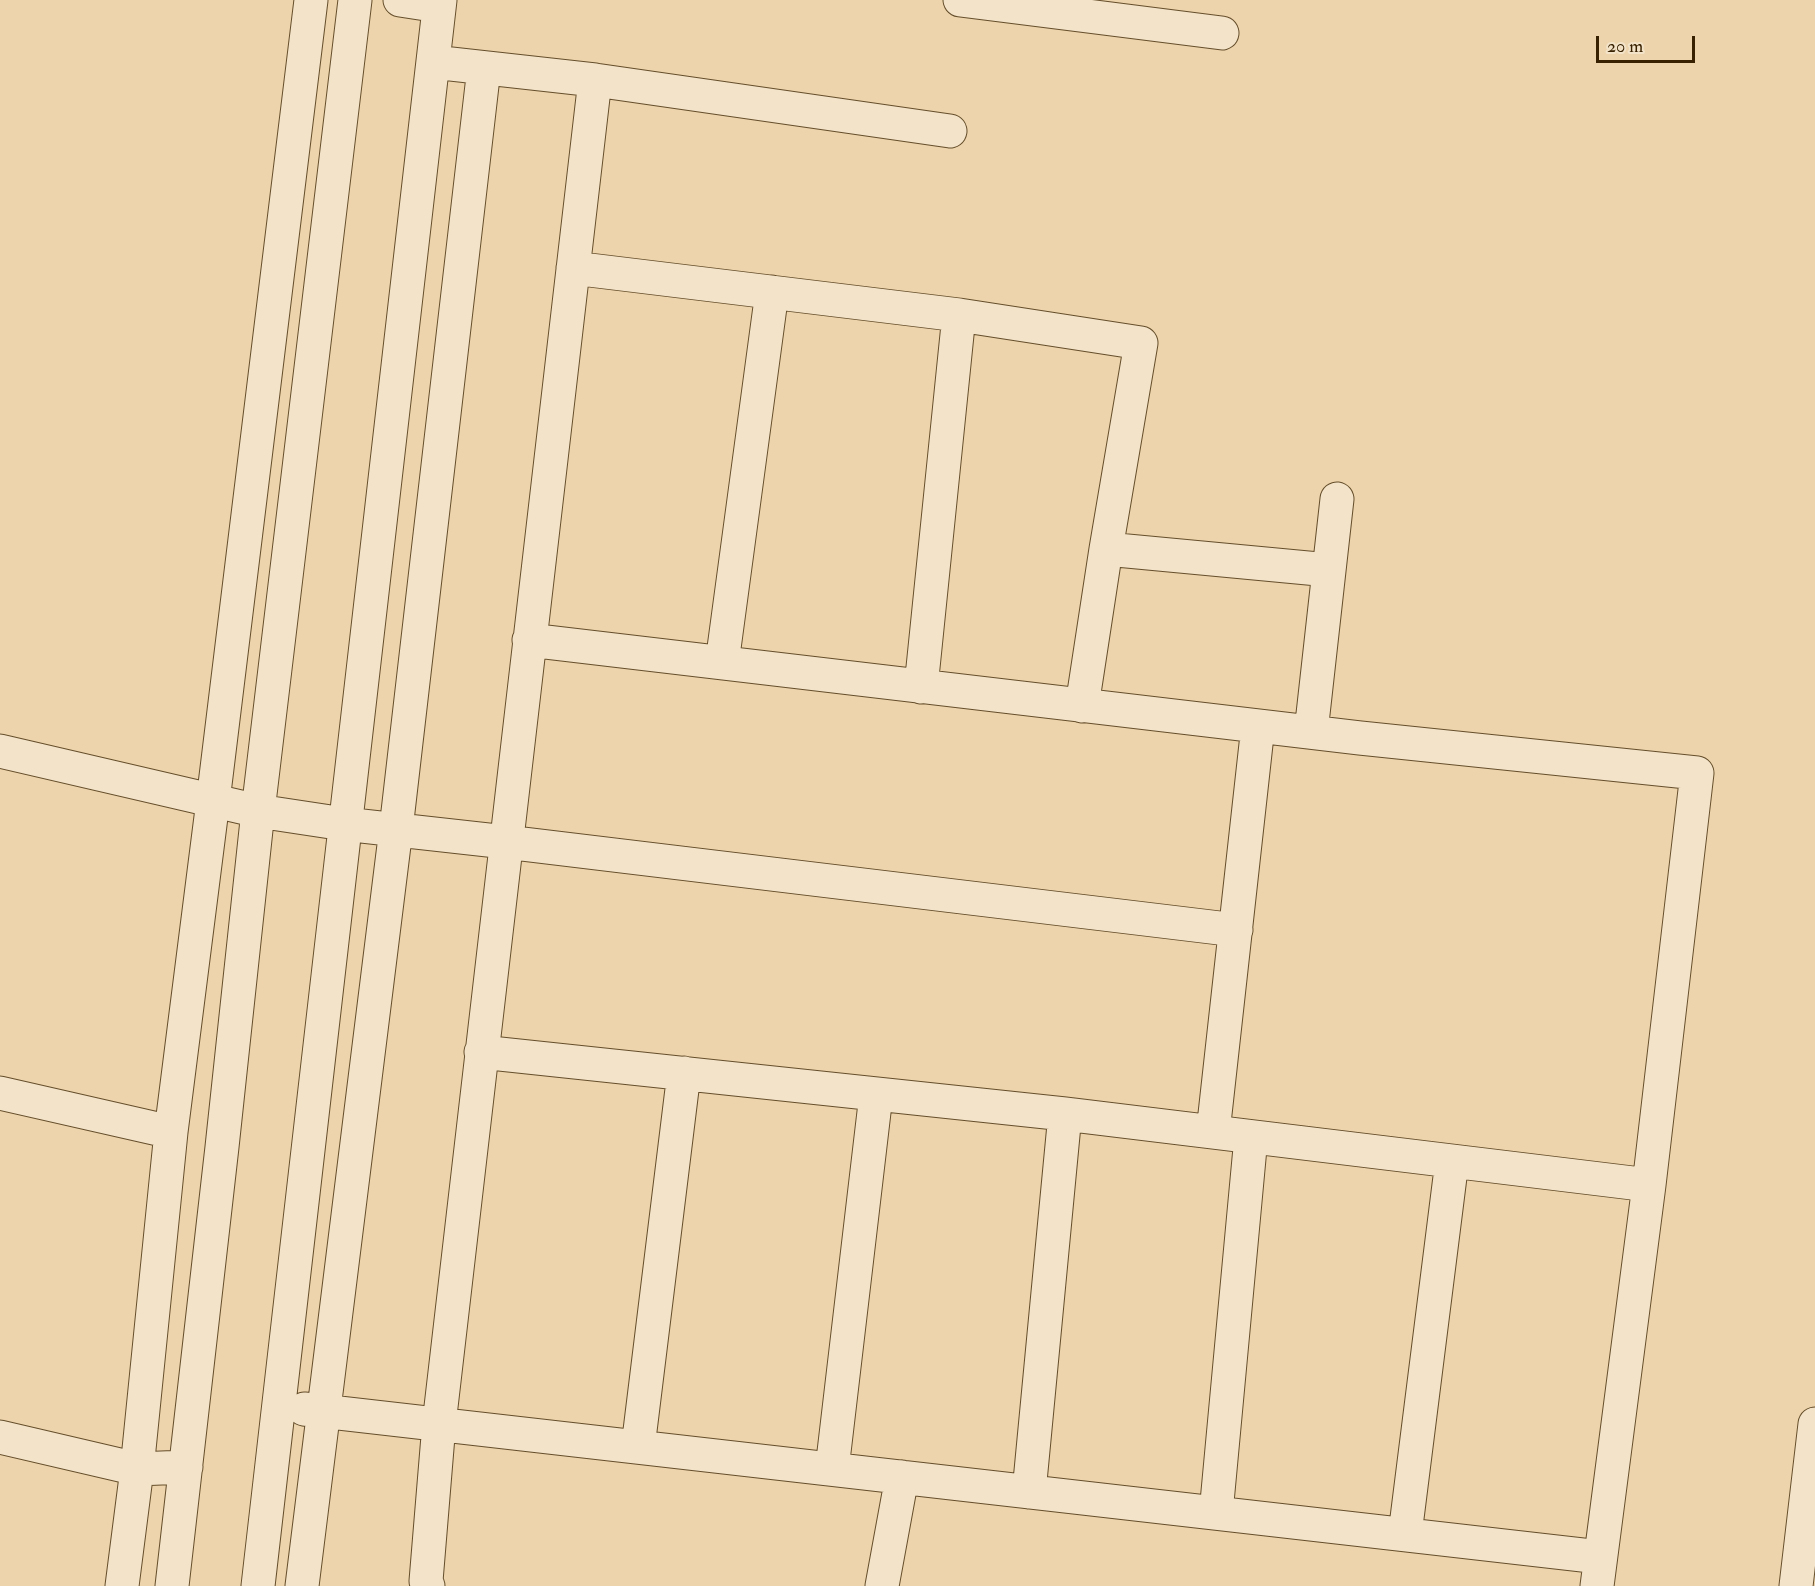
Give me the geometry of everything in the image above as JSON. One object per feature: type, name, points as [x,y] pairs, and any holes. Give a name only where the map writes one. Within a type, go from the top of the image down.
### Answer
[{"type":"street","points":[[122,1586],[137,1469],[171,1132],[311,0]]},
{"type":"street","points":[[172,1586],[258,811],[355,0]]},
{"type":"street","points":[[258,1586],[439,3],[400,0]]},
{"type":"street","points":[[960,0],[1222,33]]},
{"type":"street","points":[[433,62],[595,80],[950,131]]},
{"type":"street","points":[[302,1586],[396,830],[484,68]]},
{"type":"street","points":[[428,1586],[426,1581],[439,1424],[595,80]]},
{"type":"street","points":[[573,268],[959,315],[1141,343],[1082,705]]},
{"type":"street","points":[[723,663],[772,292]]},
{"type":"street","points":[[921,687],[959,315]]},
{"type":"street","points":[[1311,732],[1337,499]]},
{"type":"street","points":[[1106,549],[1329,570]]},
{"type":"street","points":[[278,1406],[1405,1534],[1598,1571],[1649,1185],[1697,773],[1258,726],[529,640]]},
{"type":"street","points":[[1213,1132],[1258,726]]},
{"type":"street","points":[[0,751],[258,811],[344,824],[1236,930]]},
{"type":"street","points":[[481,1052],[1065,1114],[1649,1185]]},
{"type":"street","points":[[638,1447],[684,1073]]},
{"type":"street","points":[[0,1093],[171,1132]]},
{"type":"street","points":[[832,1469],[876,1095]]},
{"type":"street","points":[[1029,1492],[1065,1114]]},
{"type":"street","points":[[1215,1513],[1251,1137]]},
{"type":"street","points":[[1405,1534],[1452,1161]]},
{"type":"street","points":[[1796,1586],[1815,1424]]},
{"type":"street","points":[[0,1437],[137,1469],[186,1467]]},
{"type":"street","points":[[882,1586],[902,1477]]}]
